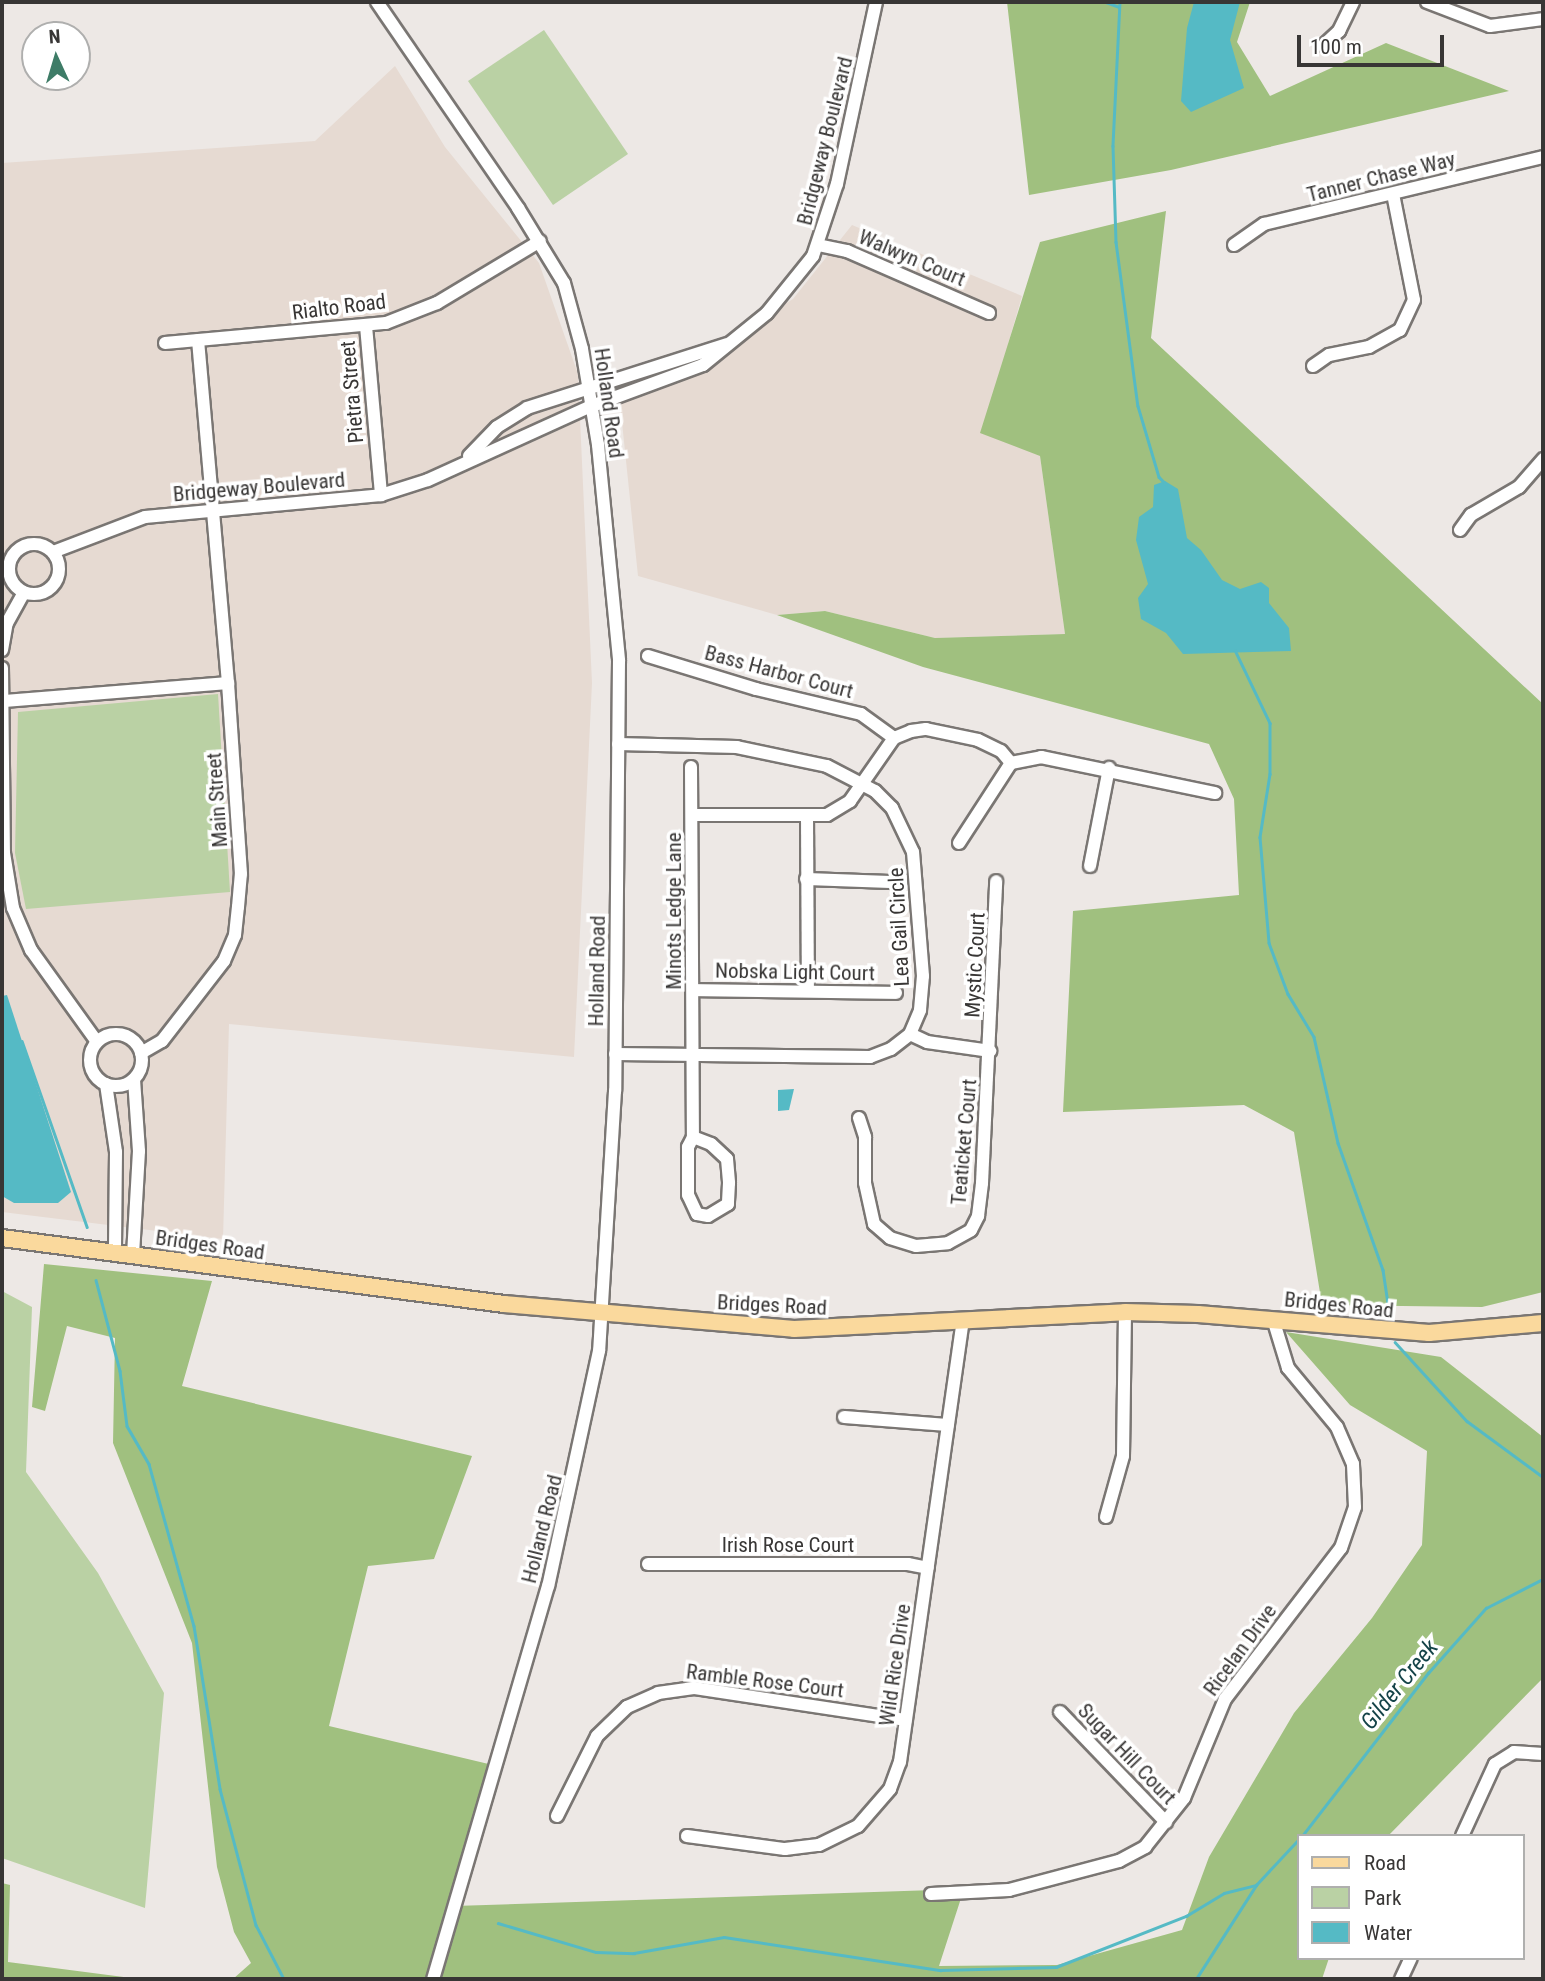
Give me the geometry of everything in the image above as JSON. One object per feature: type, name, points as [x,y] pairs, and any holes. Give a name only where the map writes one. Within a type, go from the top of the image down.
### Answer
[{"type":"main road","name":"Bridges Road","points":[[2,1238],[603,1315],[794,1329],[1125,1312],[1273,1319],[1429,1333],[1543,1323]]},
{"type":"street","name":"Holland Road","points":[[377,2],[540,241],[564,283],[582,349],[589,407],[598,445],[619,661],[615,1054],[603,1315],[585,1426],[548,1586],[433,1979]]},
{"type":"street","name":"Bridgeway Boulevard","points":[[53,552],[145,517],[380,495],[428,480],[466,459],[589,407],[688,374],[734,342],[791,287],[818,245],[837,184],[876,2]]},
{"type":"street","points":[[1324,45],[1339,31],[1353,2]]},
{"type":"street","points":[[1427,2],[1490,26],[1543,19]]},
{"type":"street","name":"Tanner Chase Way","points":[[1234,245],[1264,224],[1543,158]]},
{"type":"street","points":[[1313,366],[1329,355],[1369,347],[1399,330],[1414,300],[1393,194]]},
{"type":"street","name":"Rialto Road","points":[[165,343],[366,326],[438,303],[540,241]]},
{"type":"street","name":"Walwyn Court","points":[[818,245],[847,251],[989,313]]},
{"type":"street","name":"Pietra Street","points":[[366,326],[380,495]]},
{"type":"street","name":"Main Street","points":[[141,1053],[162,1041],[224,961],[235,935],[240,874],[228,683],[198,340]]},
{"type":"street","name":"Bridgeway Boulevard","points":[[466,459],[498,427],[527,408],[734,342]]},
{"type":"street","points":[[1460,530],[1471,515],[1518,487],[1543,460]]},
{"type":"street","points":[[30,544],[53,552],[60,568],[55,584],[41,594],[24,592],[12,582],[6,557],[30,544]]},
{"type":"street","points":[[2,650],[7,623],[24,592]]},
{"type":"street","name":"Bass Harbor Court","points":[[648,656],[862,714],[894,738]]},
{"type":"street","points":[[2,668],[4,853],[13,908],[31,950],[97,1042]]},
{"type":"street","points":[[4,701],[228,683]]},
{"type":"street","points":[[693,815],[827,816],[850,801],[894,738],[926,729],[978,740],[1001,751],[1011,763]]},
{"type":"street","name":"Lea Gail Circle","points":[[618,744],[737,747],[827,766],[861,782],[892,808],[913,852],[922,986],[920,1010],[910,1034]]},
{"type":"street","points":[[959,843],[1011,763],[1041,757],[1109,768],[1215,793]]},
{"type":"street","name":"Minots Ledge Lane","points":[[691,767],[693,1137],[688,1147],[688,1195],[697,1214],[709,1216],[728,1204],[727,1159],[693,1137]]},
{"type":"street","points":[[1090,866],[1109,768]]},
{"type":"street","points":[[807,816],[808,991]]},
{"type":"street","points":[[806,879],[891,882]]},
{"type":"street","name":"Mystic Court","points":[[990,1051],[996,881]]},
{"type":"street","name":"Nobska Light Court","points":[[693,990],[895,993]]},
{"type":"street","points":[[97,1042],[120,1034],[135,1043],[141,1053],[142,1065],[134,1079],[139,1151],[133,1255]]},
{"type":"street","points":[[615,1054],[854,1058],[891,1049],[910,1034],[927,1042],[990,1051]]},
{"type":"street","points":[[97,1042],[90,1063],[97,1078],[106,1084],[118,1086],[134,1079]]},
{"type":"street","name":"Teaticket Court","points":[[859,1118],[865,1137],[865,1183],[874,1224],[890,1238],[916,1246],[948,1243],[971,1230],[978,1216],[990,1051]]},
{"type":"street","points":[[106,1084],[116,1152],[115,1253]]},
{"type":"street","points":[[1107,1517],[1123,1456],[1125,1312]]},
{"type":"street","name":"Ricelan Drive","points":[[931,1894],[1009,1890],[1119,1861],[1145,1847],[1184,1798],[1225,1699],[1336,1555],[1354,1515],[1356,1482],[1348,1449],[1337,1427],[1287,1368],[1273,1319]]},
{"type":"street","name":"Wild Rice Drive","points":[[687,1836],[785,1849],[819,1845],[845,1835],[872,1814],[890,1789],[900,1762],[963,1322]]},
{"type":"street","points":[[844,1417],[948,1425]]},
{"type":"street","name":"Irish Rose Court","points":[[648,1564],[908,1564],[928,1568]]},
{"type":"street","name":"Ramble Rose Court","points":[[557,1816],[597,1736],[627,1707],[658,1693],[694,1689],[906,1720]]},
{"type":"street","name":"Sugar Hill Court","points":[[1060,1712],[1166,1822]]},
{"type":"street","points":[[1463,1834],[1495,1764],[1514,1752],[1543,1754]]},
{"type":"street","points":[[1401,1979],[1410,1960]]},
{"type":"shaded area","points":[[395,66],[445,147],[539,263],[578,374],[592,683],[574,1057],[229,1024],[223,1239],[2,1212],[2,163],[315,141]]},
{"type":"shaded area","points":[[852,225],[1022,296],[1008,344],[1040,456],[1065,634],[935,638],[825,611],[777,615],[638,576],[620,403],[793,299]]},
{"type":"green space","points":[[1007,2],[1250,2],[1237,42],[1270,96],[1386,43],[1509,91],[1171,170],[1029,195]]},
{"type":"green space","points":[[544,30],[628,154],[553,205],[468,81]]},
{"type":"green space","points":[[1166,211],[1151,338],[1543,704],[1543,1292],[1482,1307],[1322,1305],[1294,1132],[1244,1105],[1063,1112],[1073,911],[1239,895],[1234,799],[1209,744],[923,667],[777,615],[825,611],[935,638],[1065,634],[1040,456],[980,433],[1040,242]]},
{"type":"green space","points":[[218,694],[230,892],[26,909],[15,853],[18,712]]},
{"type":"green space","points":[[44,1264],[212,1281],[182,1386],[472,1456],[434,1559],[368,1566],[329,1726],[497,1766],[454,1906],[964,1889],[939,1966],[1057,1965],[1182,1930],[1209,1857],[1294,1713],[1372,1618],[1422,1545],[1427,1451],[1350,1405],[1286,1332],[1441,1357],[1543,1437],[1543,1678],[1390,1834],[1296,1834],[1296,1960],[1328,1960],[1322,1979],[233,1979],[251,1963],[234,1932],[217,1867],[192,1643],[113,1443],[115,1338],[67,1326],[45,1411],[32,1407]]},
{"type":"green space","points":[[2,1291],[32,1307],[26,1472],[98,1573],[164,1693],[145,1908],[2,1858]]},
{"type":"green space","points":[[2,1883],[10,1885],[8,1962],[139,1979],[2,1979]]},
{"type":"water","points":[[1194,2],[1240,2],[1230,40],[1244,88],[1191,112],[1181,101],[1187,28]]},
{"type":"water","points":[[1165,481],[1178,489],[1187,538],[1201,550],[1222,580],[1240,589],[1261,582],[1269,588],[1269,603],[1289,628],[1291,651],[1183,654],[1166,633],[1141,619],[1138,598],[1148,584],[1136,540],[1139,517],[1153,507],[1154,485]]},
{"type":"water","points":[[7,995],[71,1192],[58,1203],[14,1203],[2,1196],[2,996]]},
{"type":"water","points":[[794,1089],[789,1110],[778,1111],[778,1090]]},
{"type":"waterway","points":[[1106,2],[1119,7]]},
{"type":"waterway","points":[[1120,2],[1113,146],[1116,242],[1138,406],[1159,477],[1166,484]]},
{"type":"waterway","points":[[1235,650],[1270,723],[1270,774],[1260,837],[1269,943],[1288,994],[1314,1037],[1338,1143],[1383,1270],[1390,1317]]},
{"type":"waterway","points":[[22,1041],[87,1227]]},
{"type":"waterway","points":[[96,1280],[120,1371],[127,1426],[149,1464],[194,1626],[220,1789],[256,1925],[284,1979]]},
{"type":"waterway","points":[[1395,1342],[1467,1421],[1543,1477]]},
{"type":"waterway","name":"Gilder Creek","points":[[1304,1834],[1428,1673],[1486,1608],[1543,1579]]},
{"type":"waterway","name":"Gilder Creek","points":[[1196,1979],[1256,1885],[1296,1842]]},
{"type":"waterway","points":[[498,1923],[596,1952],[634,1953],[724,1937],[940,1970],[1056,1967],[1186,1916],[1224,1893],[1256,1885]]}]
